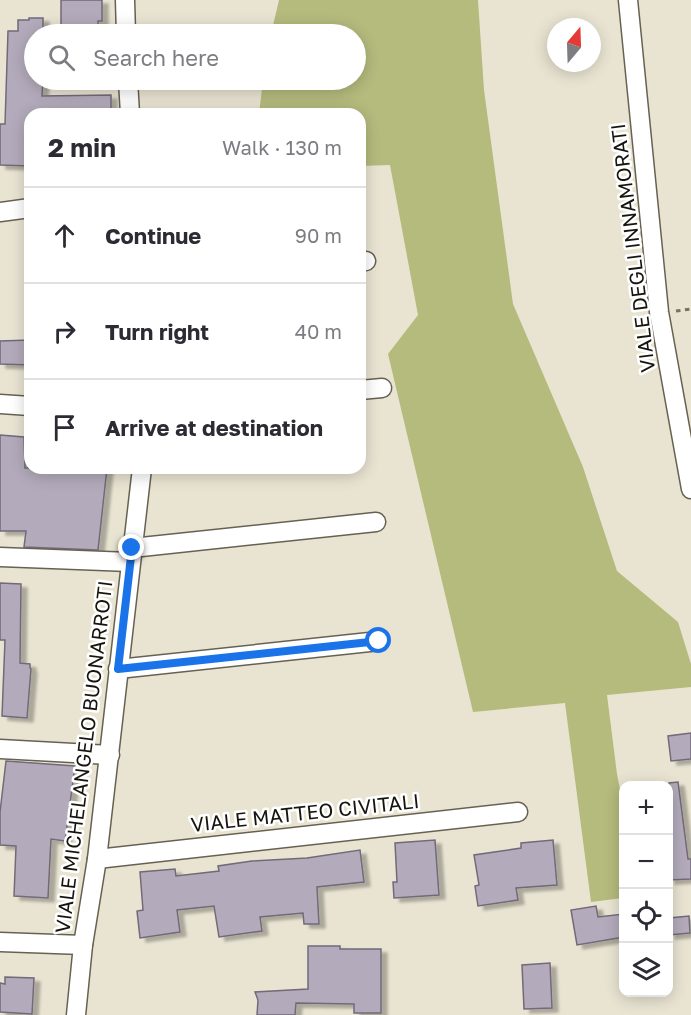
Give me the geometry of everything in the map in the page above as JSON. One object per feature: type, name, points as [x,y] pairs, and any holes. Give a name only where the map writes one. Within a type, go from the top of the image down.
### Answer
[{"type":"street","points":[[125,0],[126,24]]},
{"type":"street","name":"VIALE DEGLI INNAMORATI","points":[[628,0],[659,312],[691,489]]},
{"type":"street","points":[[129,90],[130,108]]},
{"type":"street","points":[[0,212],[24,209]]},
{"type":"street","points":[[366,389],[382,388]]},
{"type":"street","points":[[0,404],[24,406]]},
{"type":"street","name":"VIALE MICHELANGELO BUONARROTI","points":[[76,1015],[83,945],[110,755],[141,474]]},
{"type":"street","points":[[0,557],[131,555],[376,522]]},
{"type":"street","points":[[118,669],[379,641]]},
{"type":"street","points":[[0,749],[110,755]]},
{"type":"street","name":"VIALE MATTEO CIVITALI","points":[[97,859],[518,812]]},
{"type":"street","points":[[0,942],[83,945]]},
{"type":"green space","points":[[279,0],[478,0],[484,90],[513,304],[583,467],[617,571],[678,622],[691,664],[691,687],[607,695],[619,784],[619,898],[591,902],[565,703],[473,712],[388,354],[418,315],[390,165],[366,166],[366,108],[260,108],[262,90],[366,90],[366,24],[273,24]]},
{"type":"building","points":[[61,0],[102,0],[102,21],[98,21],[98,24],[61,24]]},
{"type":"building","points":[[29,18],[43,18],[43,24],[24,24],[24,90],[42,90],[42,96],[111,95],[111,108],[24,108],[24,166],[0,165],[0,124],[5,124],[8,31],[18,31],[18,20],[29,20]]},
{"type":"building","points":[[24,340],[24,365],[0,364],[0,341]]},
{"type":"building","points":[[0,435],[24,437],[24,474],[106,474],[98,550],[24,547],[26,531],[0,531]]},
{"type":"building","points":[[0,583],[21,584],[20,663],[30,664],[31,669],[27,718],[2,716],[5,640],[0,640]]},
{"type":"building","points":[[691,733],[691,759],[671,761],[668,736]]},
{"type":"building","points":[[6,761],[75,766],[65,841],[51,839],[48,898],[14,896],[16,846],[0,845],[0,812]]},
{"type":"building","points":[[678,782],[688,859],[691,859],[691,879],[673,880],[673,783]]},
{"type":"building","points":[[435,840],[439,895],[394,898],[393,882],[397,882],[395,843]]},
{"type":"building","points":[[553,840],[557,885],[516,888],[518,900],[478,906],[475,886],[479,885],[474,855],[521,848],[521,843]]},
{"type":"building","points":[[360,850],[364,882],[317,887],[319,924],[304,924],[303,913],[260,917],[262,931],[219,937],[214,906],[177,910],[180,932],[140,938],[137,911],[143,910],[140,872],[175,869],[176,876],[219,871],[218,866],[252,861],[307,858]]},
{"type":"building","points":[[596,906],[598,917],[619,915],[619,938],[577,945],[571,910]]},
{"type":"building","points":[[689,916],[690,933],[673,935],[673,918]]},
{"type":"building","points":[[308,946],[381,949],[381,1013],[354,1013],[354,1004],[296,1003],[295,1015],[257,1015],[258,1000],[255,992],[308,989]]},
{"type":"building","points":[[550,963],[552,1008],[524,1009],[522,965]]},
{"type":"building","points":[[5,977],[34,978],[32,1014],[0,1012],[0,983],[5,984]]},
{"type":"route","points":[[132,548],[118,669],[379,641]]}]
